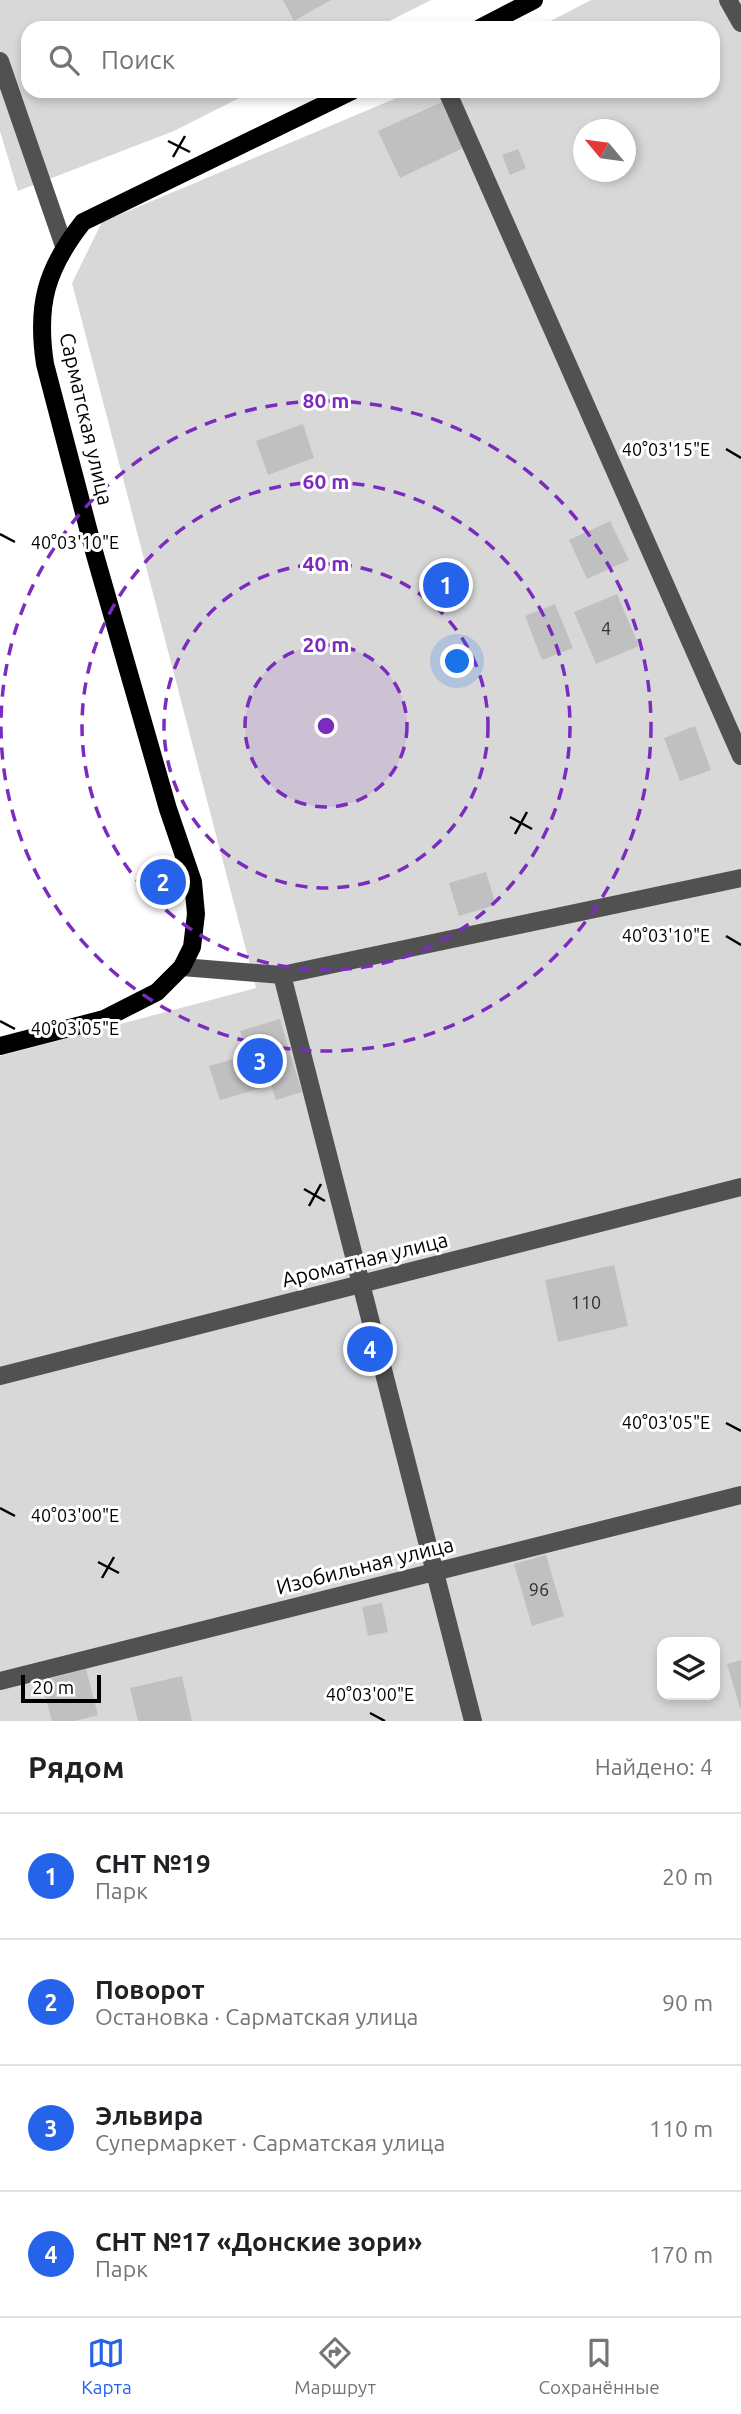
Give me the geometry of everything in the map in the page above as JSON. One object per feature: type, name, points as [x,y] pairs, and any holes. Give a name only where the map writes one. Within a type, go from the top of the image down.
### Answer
[{"type":"main road","points":[[494,21],[534,0]]},
{"type":"main road","name":"Сарматская улица","points":[[0,1046],[104,1019],[157,992],[182,967],[192,947],[196,914],[192,882],[118,635],[45,364],[41,337],[42,308],[49,275],[64,246],[83,222],[111,206],[337,98]]},
{"type":"street","points":[[728,0],[741,23]]},
{"type":"street","points":[[0,61],[64,246]]},
{"type":"street","points":[[450,98],[569,361],[741,756]]},
{"type":"street","points":[[182,967],[282,975],[741,878]]},
{"type":"street","points":[[282,975],[473,1721]]},
{"type":"street","name":"Ароматная улица","points":[[0,1376],[741,1187]]},
{"type":"street","name":"Изобильная улица","points":[[0,1681],[741,1495]]},
{"type":"shaded area","points":[[0,0],[431,0],[390,21],[21,21],[21,98],[239,98],[174,131],[18,191],[0,131]]},
{"type":"shaded area","points":[[591,0],[741,0],[741,1721],[0,1721],[0,1056],[256,988],[72,283],[102,222],[396,98],[720,98],[720,21],[550,21]]},
{"type":"building","points":[[283,0],[331,0],[294,21]]},
{"type":"building","points":[[442,102],[463,148],[400,178],[378,131]]},
{"type":"building","points":[[518,149],[526,168],[510,175],[502,155]]},
{"type":"building","points":[[303,424],[314,458],[268,475],[256,441]]},
{"type":"building","points":[[610,521],[629,560],[587,579],[569,540]]},
{"type":"building","points":[[617,594],[639,646],[596,664],[574,612]]},
{"type":"building","points":[[555,604],[573,648],[542,660],[525,616]]},
{"type":"building","points":[[695,726],[711,770],[680,781],[664,738]]},
{"type":"building","points":[[486,872],[496,905],[459,916],[449,883]]},
{"type":"building","points":[[280,1019],[302,1092],[276,1100],[271,1085],[220,1100],[209,1066],[247,1055],[240,1031]]},
{"type":"building","points":[[614,1265],[628,1326],[558,1342],[545,1280]]},
{"type":"building","points":[[546,1555],[564,1616],[532,1626],[514,1564]]},
{"type":"building","points":[[382,1603],[388,1632],[368,1636],[362,1607]]},
{"type":"building","points":[[741,1660],[741,1708],[740,1708],[727,1664]]},
{"type":"building","points":[[86,1669],[98,1715],[75,1721],[52,1721],[41,1681]]},
{"type":"building","points":[[182,1676],[192,1721],[138,1721],[130,1688]]},
{"type":"place","name":"СНТ №19","points":[[446,585]]},
{"type":"place","name":"Поворот","points":[[163,882]]},
{"type":"place","name":"Эльвира","points":[[260,1061]]},
{"type":"place","name":"СНТ №17 «Донские зори»","points":[[370,1349]]}]
